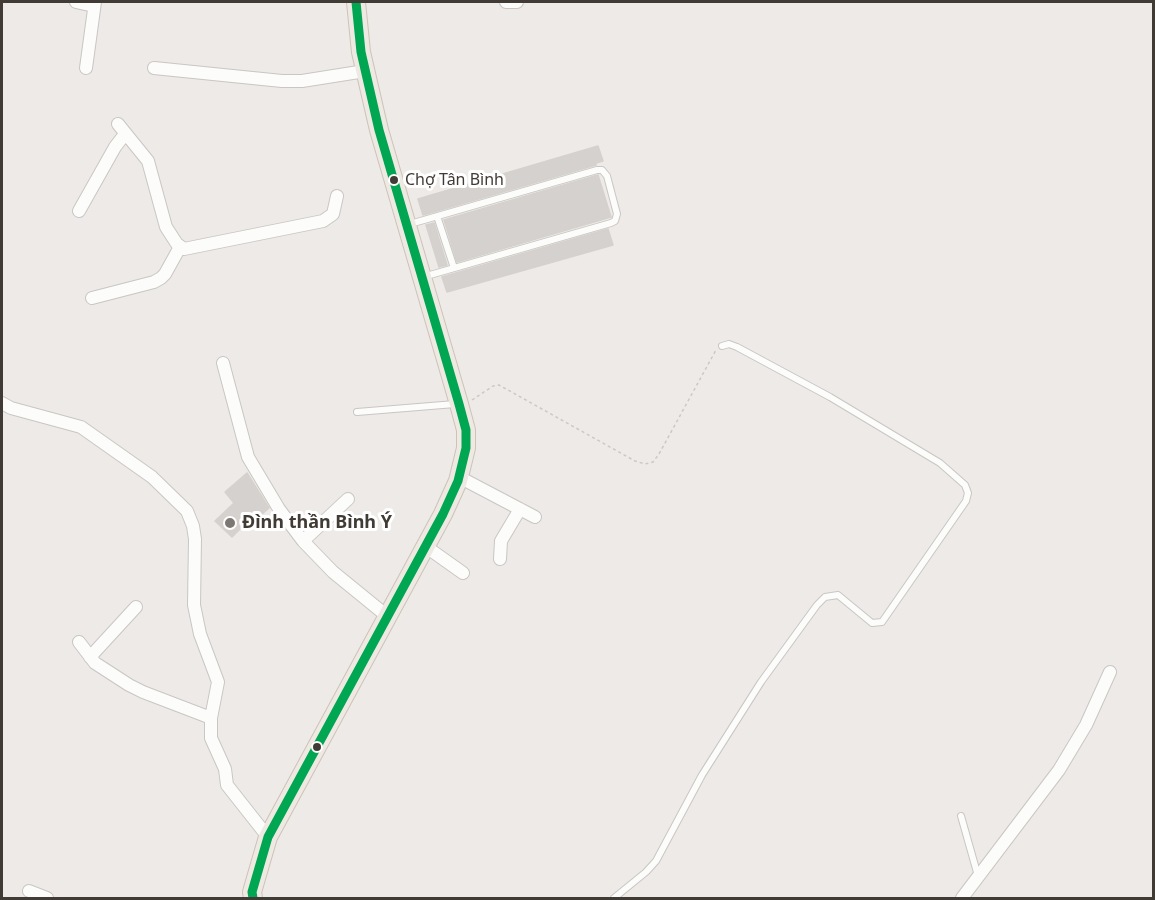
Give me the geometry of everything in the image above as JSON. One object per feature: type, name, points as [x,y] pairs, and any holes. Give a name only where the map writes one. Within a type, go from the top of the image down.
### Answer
[{"type":"main road","points":[[250,896],[268,837],[443,514],[459,477],[466,448],[466,430],[460,406],[379,130],[365,71],[356,2]]},
{"type":"street","points":[[76,2],[94,4],[86,68]]},
{"type":"street","points":[[506,2],[518,2]]},
{"type":"street","points":[[154,68],[282,81],[302,81],[365,71]]},
{"type":"street","points":[[78,211],[115,147],[122,129],[150,165],[164,220],[171,235],[184,249],[323,220],[333,214],[337,196]]},
{"type":"street","points":[[92,298],[154,282],[161,278],[180,247]]},
{"type":"street","points":[[223,363],[248,457],[279,509],[303,541],[333,572],[387,616]]},
{"type":"street","points":[[2,403],[11,408],[81,427],[152,477],[187,511],[195,539],[194,605],[200,634],[218,682],[211,718],[211,738],[225,769],[227,785],[268,837]]},
{"type":"street","points":[[459,477],[535,517]]},
{"type":"street","points":[[303,541],[348,499]]},
{"type":"street","points":[[500,559],[501,541],[520,509]]},
{"type":"street","points":[[425,546],[463,573]]},
{"type":"street","points":[[90,657],[136,607]]},
{"type":"street","points":[[79,642],[90,657],[143,692],[211,718]]},
{"type":"street","points":[[962,898],[1059,770],[1086,725],[1110,672]]},
{"type":"street","points":[[29,891],[47,898]]},
{"type":"lane","points":[[406,225],[597,170],[602,170],[607,176],[617,214],[615,221],[422,277]]},
{"type":"lane","points":[[437,216],[454,268]]},
{"type":"lane","points":[[614,898],[656,861],[702,775],[761,682],[817,605],[825,597],[838,595],[872,623],[882,622],[966,501],[968,493],[965,485],[930,457],[737,347],[729,344],[722,346]]},
{"type":"lane","points":[[357,412],[460,406]]},
{"type":"lane","points":[[961,816],[978,876]]},
{"type":"path","points":[[460,406],[493,386],[499,385],[635,461],[645,464],[653,462],[714,352],[722,346]]},
{"type":"building","points":[[598,146],[603,161],[596,165],[423,215],[418,199]]},
{"type":"building","points":[[598,175],[611,217],[457,262],[444,220]]},
{"type":"building","points":[[434,223],[447,265],[439,267],[426,225]]},
{"type":"building","points":[[608,229],[613,245],[447,292],[442,277]]},
{"type":"building","points":[[247,473],[269,508],[252,523],[249,520],[232,537],[215,521],[234,503],[225,492]]},
{"type":"transit line","points":[[253,898],[252,892],[268,837],[443,514],[458,481],[466,448],[466,430],[459,404],[379,130],[361,52],[356,2]]},
{"type":"place","name":"Chợ Tân Bình","points":[[394,180]]},
{"type":"place","name":"Đình thần Bình Ý","points":[[230,523]]}]
